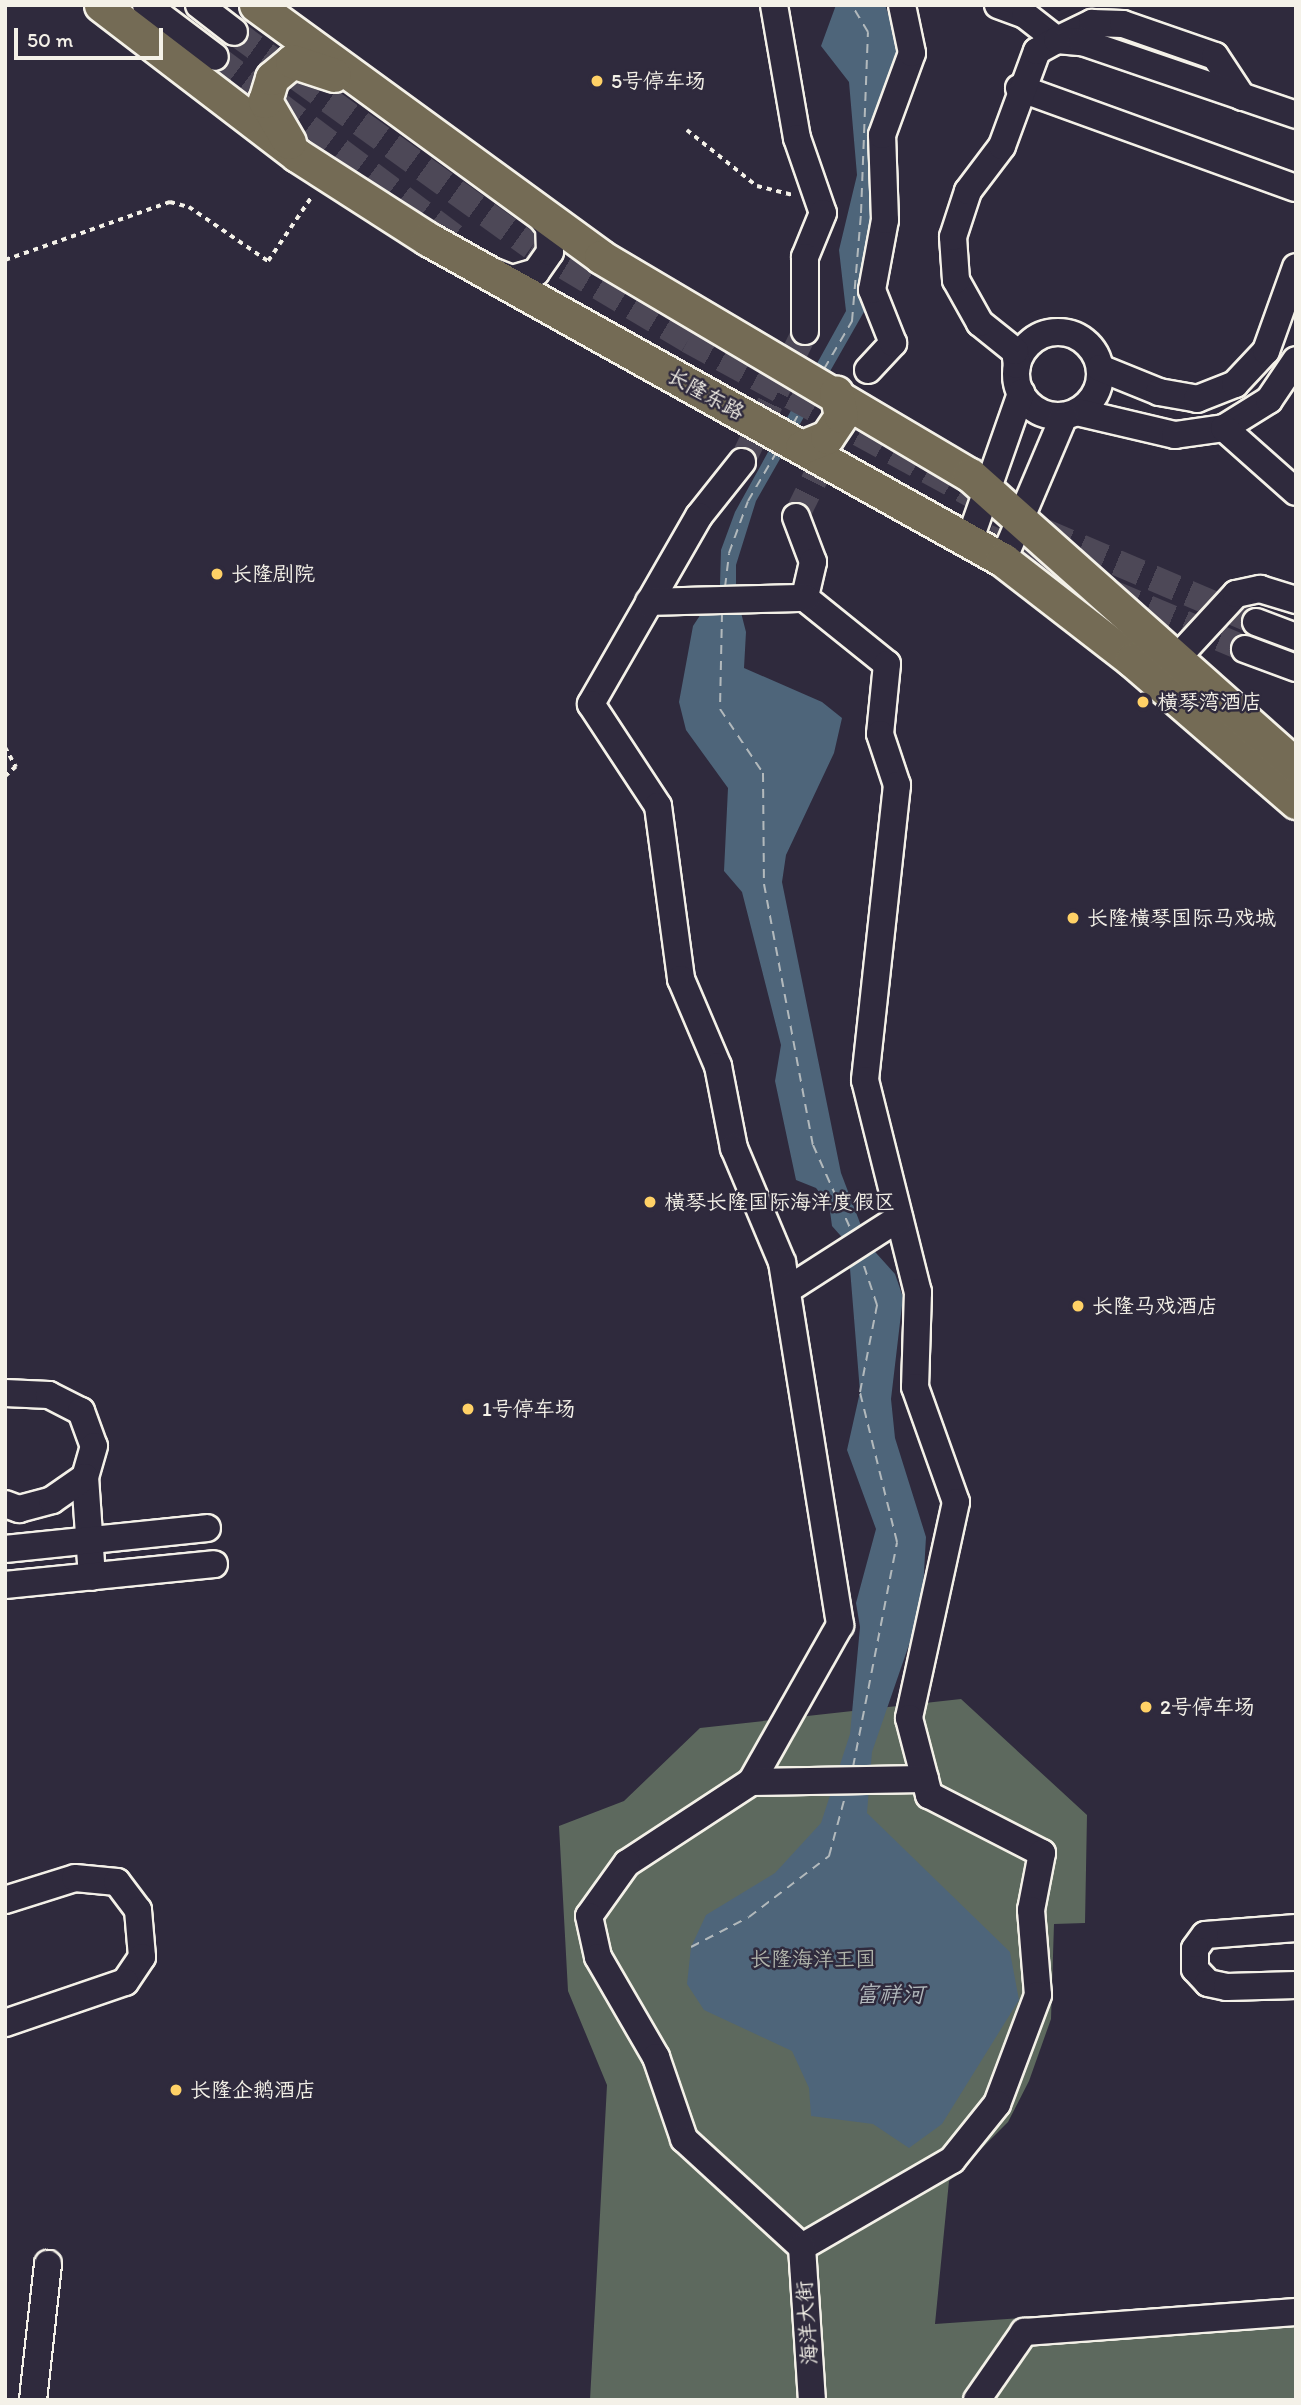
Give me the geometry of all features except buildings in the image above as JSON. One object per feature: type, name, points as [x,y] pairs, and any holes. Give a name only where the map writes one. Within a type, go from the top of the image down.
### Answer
[{"type":"main road","name":"长隆东路","points":[[101,5],[326,176],[473,263],[970,539],[1166,669],[1296,765]]},
{"type":"main road","name":"长隆东路","points":[[256,5],[356,82],[601,257],[836,393],[987,489],[1296,802]]},
{"type":"main road","points":[[297,155],[264,101],[272,78],[292,61],[356,82]]},
{"type":"main road","points":[[802,447],[827,437],[841,416],[836,393]]},
{"type":"street","points":[[146,5],[215,57]]},
{"type":"street","points":[[199,5],[234,32]]},
{"type":"street","points":[[774,5],[795,127],[823,213],[805,257],[805,331]]},
{"type":"street","points":[[869,370],[893,343],[872,290],[885,220],[882,135],[912,53],[902,5]]},
{"type":"street","points":[[998,5],[1026,15],[1057,40]]},
{"type":"street","points":[[970,539],[1021,393],[1015,351],[980,323],[956,279],[953,237],[968,191],[1002,146],[1019,88],[1037,51],[1057,40],[1082,42],[1296,115]]},
{"type":"street","points":[[1019,88],[1296,188]]},
{"type":"street","points":[[473,263],[512,279],[536,272],[550,252],[549,228],[534,208]]},
{"type":"street","points":[[1100,368],[1158,392],[1197,399],[1236,384],[1266,351],[1296,267]]},
{"type":"street","points":[[1003,560],[1071,414],[1096,393],[1100,368],[1086,342],[1060,331],[1032,341],[1017,365]]},
{"type":"street","points":[[1021,393],[1039,412],[1071,414],[1175,435],[1224,429],[1269,400],[1296,360]]},
{"type":"street","points":[[1224,429],[1296,492]]},
{"type":"street","points":[[649,602],[805,598],[887,664],[880,734],[897,785],[865,1080],[918,1292],[915,1387],[956,1502],[909,1718],[929,1795],[1042,1853],[1031,1910],[1038,1995],[997,2104],[952,2160],[802,2247],[684,2139],[656,2057],[598,1957],[589,1916],[627,1863],[751,1782],[840,1625],[782,1262],[734,1148],[718,1066],[681,979],[658,806],[591,704],[649,602],[699,516],[742,462]]},
{"type":"street","points":[[796,517],[813,562],[805,598]]},
{"type":"street","points":[[1166,669],[1236,594],[1260,589],[1296,600]]},
{"type":"street","points":[[1256,622],[1296,637]]},
{"type":"street","points":[[1245,649],[1296,668]]},
{"type":"street","points":[[787,1290],[899,1218]]},
{"type":"street","points":[[5,1393],[49,1395],[81,1411],[94,1446],[85,1477],[92,1577]]},
{"type":"street","points":[[5,1504],[19,1509],[52,1500],[85,1477]]},
{"type":"street","points":[[5,1549],[207,1528]]},
{"type":"street","points":[[5,1585],[214,1564]]},
{"type":"street","points":[[751,1782],[925,1779]]},
{"type":"street","points":[[5,1900],[75,1878],[117,1882],[138,1910],[142,1958],[125,1982],[5,2022]]},
{"type":"street","points":[[1296,1928],[1205,1935],[1195,1949],[1195,1969],[1208,1983],[1227,1987],[1296,1985]]},
{"type":"street","name":"海洋大街","points":[[802,2247],[812,2400]]},
{"type":"street","points":[[33,2400],[48,2263]]},
{"type":"street","points":[[977,2400],[1024,2332],[1296,2312]]},
{"type":"path","points":[[687,130],[757,186],[799,196],[815,190]]},
{"type":"path","points":[[5,260],[170,202],[189,207],[268,261],[326,176]]},
{"type":"path","points":[[5,747],[16,767],[5,777]]},
{"type":"green space","name":"长隆海洋王国","points":[[961,1699],[1087,1815],[1085,1923],[1054,1924],[1051,2019],[1029,2081],[1008,2122],[949,2181],[935,2324],[1296,2299],[1296,2400],[590,2400],[607,2085],[568,1991],[559,1826],[624,1801],[700,1728]]},
{"type":"water","name":"富祥河","points":[[836,5],[885,5],[899,45],[869,136],[874,225],[869,303],[756,501],[736,565],[736,593],[746,632],[744,668],[822,702],[842,718],[834,753],[786,855],[782,882],[841,1173],[868,1244],[895,1274],[903,1297],[891,1399],[895,1438],[926,1537],[922,1607],[872,1752],[867,1813],[1010,1952],[1019,2000],[942,2124],[909,2148],[873,2124],[811,2116],[809,2088],[792,2051],[704,2010],[687,1984],[691,1947],[706,1915],[775,1873],[821,1823],[850,1734],[860,1627],[856,1603],[876,1529],[847,1450],[860,1392],[848,1244],[832,1226],[829,1204],[816,1188],[796,1180],[775,1081],[781,1045],[742,892],[724,871],[728,788],[686,730],[679,702],[693,626],[720,585],[721,550],[735,512],[846,311],[839,250],[857,175],[849,82],[821,46]]},
{"type":"ferry route","points":[[824,369],[852,321],[861,213],[868,32],[852,5]]},
{"type":"ferry route","points":[[793,424],[807,399]]},
{"type":"ferry route","points":[[725,587],[729,553],[748,501],[776,453]]},
{"type":"ferry route","points":[[722,613],[720,709],[763,773],[764,884],[813,1145],[852,1232]]},
{"type":"ferry route","points":[[853,1767],[897,1542],[860,1392],[877,1305],[861,1257]]},
{"type":"ferry route","points":[[691,1947],[749,1917],[829,1856],[846,1793]]},
{"type":"tunnel","points":[[234,32],[532,247],[688,340],[998,509]]},
{"type":"tunnel","points":[[215,57],[463,243]]},
{"type":"tunnel","points":[[742,462],[805,331]]},
{"type":"tunnel","points":[[796,517],[868,370]]},
{"type":"tunnel","points":[[1045,532],[1256,622]]},
{"type":"tunnel","points":[[987,537],[1074,576]]},
{"type":"tunnel","points":[[1112,593],[1245,649]]},
{"type":"place","name":"5号停车场","points":[[597,81]]},
{"type":"place","name":"长隆剧院","points":[[217,574]]},
{"type":"place","name":"横琴湾酒店","points":[[1143,702]]},
{"type":"place","name":"长隆横琴国际马戏城","points":[[1073,918]]},
{"type":"place","name":"横琴长隆国际海洋度假区","points":[[650,1202]]},
{"type":"place","name":"长隆马戏酒店","points":[[1078,1306]]},
{"type":"place","name":"1号停车场","points":[[468,1409]]},
{"type":"place","name":"2号停车场","points":[[1146,1707]]},
{"type":"place","name":"长隆企鹅酒店","points":[[176,2090]]}]
